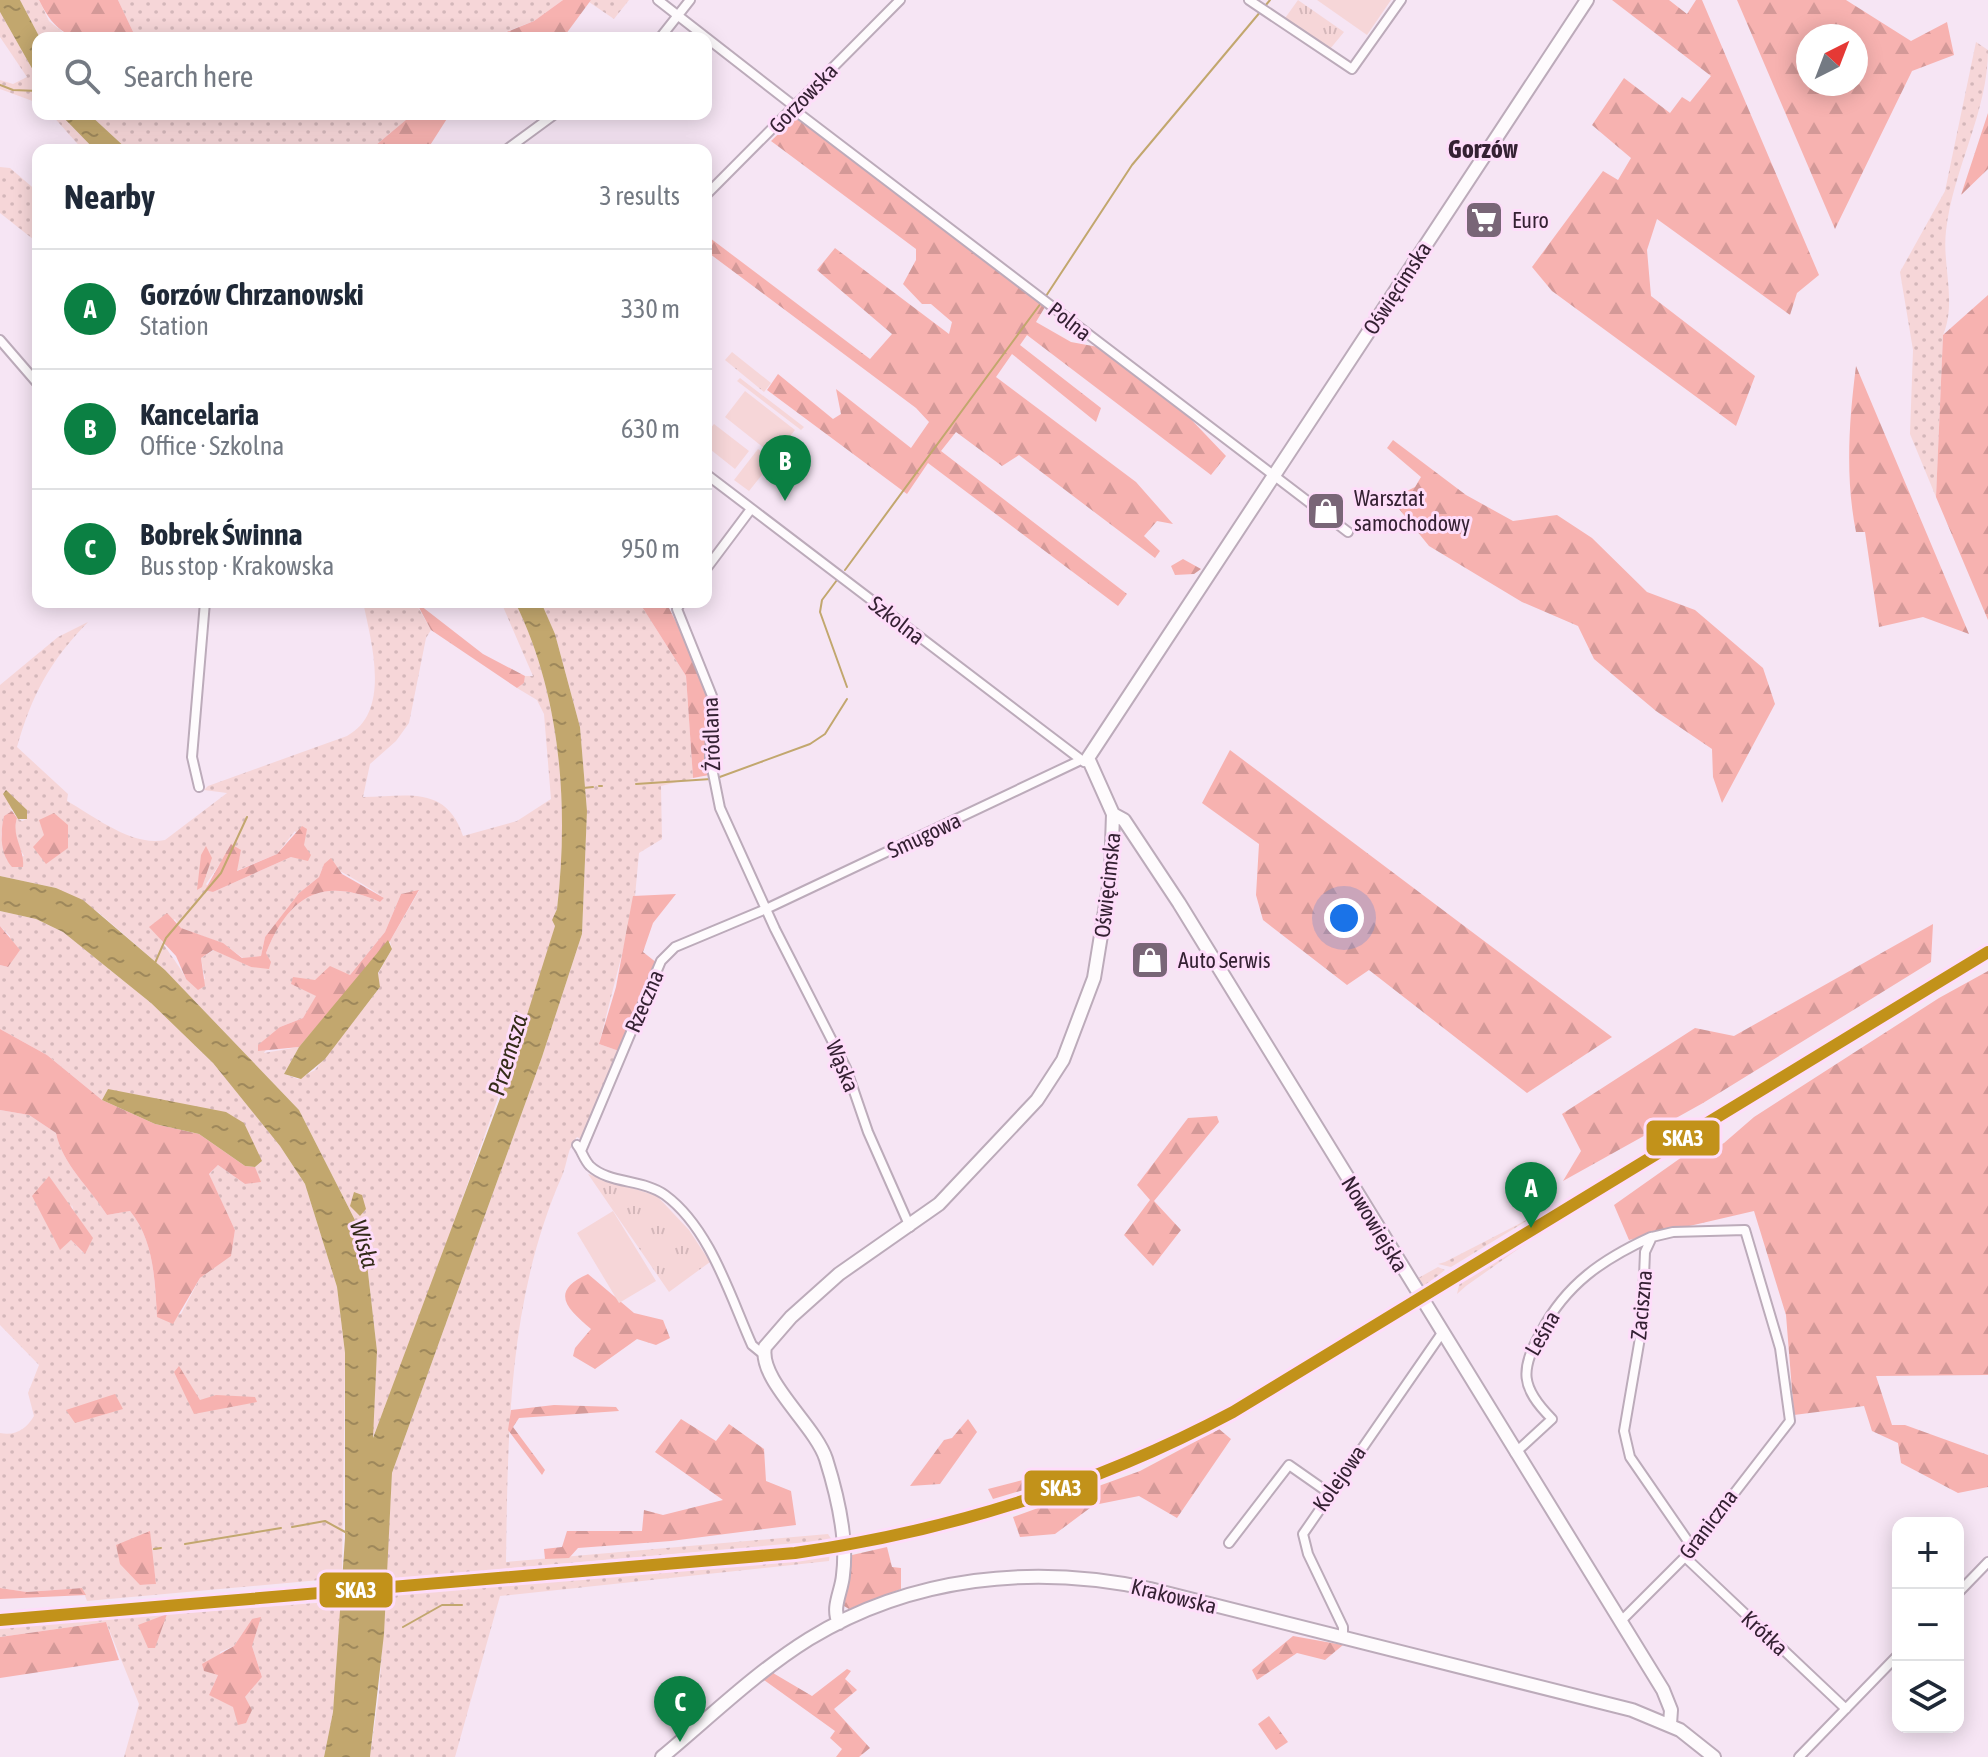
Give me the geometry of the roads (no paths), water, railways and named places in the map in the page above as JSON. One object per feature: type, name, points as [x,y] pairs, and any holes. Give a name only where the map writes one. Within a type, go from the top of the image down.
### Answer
[{"type":"street","name":"Polna","points":[[658,0],[699,32]]},
{"type":"street","points":[[664,32],[690,0]]},
{"type":"street","name":"Gorzowska","points":[[712,189],[900,0]]},
{"type":"street","points":[[1249,0],[1352,69],[1401,0]]},
{"type":"street","name":"Oświęcimska","points":[[763,1354],[769,1339],[820,1291],[939,1204],[1048,1087],[1077,1031],[1100,955],[1111,874],[1113,814],[1108,796],[1085,762],[1587,0]]},
{"type":"street","name":"Polna","points":[[712,43],[1348,532]]},
{"type":"street","points":[[514,144],[547,120]]},
{"type":"street","points":[[0,340],[32,377]]},
{"type":"street","name":"Szkolna","points":[[712,479],[1085,762]]},
{"type":"street","points":[[712,561],[751,509]]},
{"type":"street","points":[[199,787],[192,757],[204,608]]},
{"type":"street","name":"Źródlana","points":[[678,608],[712,696],[712,779],[720,808],[766,909]]},
{"type":"street","name":"Smugowa","points":[[766,909],[1085,762]]},
{"type":"street","name":"Nowowiejska","points":[[1113,814],[1129,827],[1179,903],[1663,1690],[1671,1710],[1670,1724]]},
{"type":"street","name":"Rzeczna","points":[[763,1354],[752,1345],[715,1262],[680,1210],[649,1186],[598,1171],[588,1164],[579,1148],[661,961],[675,947],[766,909]]},
{"type":"street","name":"Wąska","points":[[766,909],[846,1068],[868,1132],[910,1227]]},
{"type":"street","name":"Graniczna","points":[[1620,1622],[1685,1557],[1790,1421],[1780,1348],[1745,1230],[1673,1232],[1652,1237]]},
{"type":"street","name":"Leśna","points":[[1515,1453],[1552,1419],[1530,1391],[1525,1362],[1551,1313],[1578,1280],[1613,1254],[1652,1237]]},
{"type":"street","name":"Zaciszna","points":[[1652,1237],[1645,1252],[1642,1326],[1624,1431],[1630,1457],[1692,1547]]},
{"type":"street","name":"Kolejowa","points":[[1343,1637],[1343,1627],[1308,1554],[1303,1534],[1442,1333]]},
{"type":"street","points":[[763,1354],[772,1378],[810,1429],[828,1468],[844,1552],[843,1576],[835,1614],[839,1623]]},
{"type":"street","points":[[1229,1543],[1289,1465],[1329,1493]]},
{"type":"street","name":"Krótka","points":[[1685,1557],[1846,1709]]},
{"type":"street","points":[[1962,1589],[1988,1562]]},
{"type":"street","name":"Krakowska","points":[[662,1757],[762,1672],[839,1623],[912,1594],[955,1583],[1053,1576],[1112,1581],[1619,1707],[1670,1724],[1714,1757]]},
{"type":"street","points":[[1799,1757],[1892,1661]]},
{"type":"water","points":[[0,0],[20,0],[37,32],[32,32],[32,68],[0,12]]},
{"type":"water","points":[[66,120],[96,120],[122,144],[89,144]]},
{"type":"water","points":[[518,608],[544,608],[555,634],[580,727],[587,811],[582,934],[542,1057],[392,1473],[384,1634],[370,1757],[324,1757],[333,1712],[345,1538],[345,1353],[337,1287],[305,1184],[280,1146],[213,1063],[151,1003],[63,932],[36,919],[0,911],[0,876],[56,888],[83,900],[165,970],[299,1110],[359,1228],[366,1255],[377,1351],[373,1438],[504,1088],[555,926],[552,920],[557,909],[562,831],[558,752],[543,675]]},
{"type":"water","points":[[6,790],[27,810],[27,819],[18,819],[3,794]]},
{"type":"water","points":[[388,940],[392,949],[378,973],[380,987],[325,1059],[301,1079],[284,1074],[299,1047]]},
{"type":"water","points":[[108,1089],[226,1112],[244,1123],[262,1161],[255,1167],[245,1166],[199,1134],[155,1124],[102,1100]]},
{"type":"water","points":[[354,1192],[362,1195],[366,1209],[360,1216],[350,1206]]},
{"type":"waterway","points":[[1265,6],[1270,0]]},
{"type":"waterway","points":[[1046,296],[1132,165],[1261,11]]},
{"type":"waterway","points":[[0,85],[13,90],[32,91]]},
{"type":"waterway","points":[[845,570],[1041,303]]},
{"type":"waterway","points":[[837,580],[822,600],[820,612],[847,687]]},
{"type":"waterway","points":[[717,778],[810,744],[825,734],[847,699]]},
{"type":"waterway","points":[[636,784],[711,779]]},
{"type":"waterway","points":[[583,788],[593,787]]},
{"type":"waterway","points":[[155,963],[166,938],[221,873],[247,817]]},
{"type":"waterway","points":[[292,1527],[325,1521],[347,1533]]},
{"type":"waterway","points":[[185,1544],[281,1528]]},
{"type":"waterway","points":[[154,1549],[161,1548]]},
{"type":"waterway","points":[[403,1627],[442,1605],[462,1605]]},
{"type":"place","name":"Euro","points":[[1484,220]]},
{"type":"place","name":"Kancelaria","points":[[785,501]]},
{"type":"place","name":"Warsztat samochodowy","points":[[1326,511]]},
{"type":"place","name":"Auto Serwis","points":[[1150,960]]},
{"type":"place","name":"Gorzów Chrzanowski","points":[[1531,1228]]},
{"type":"place","name":"Bobrek Świnna","points":[[680,1742]]},
{"type":"district","name":"Gorzów","points":[[1483,149]]},
{"type":"water label","name":"Przemsza","points":[[508,1055]]},
{"type":"water label","name":"Wisła","points":[[364,1244]]}]
